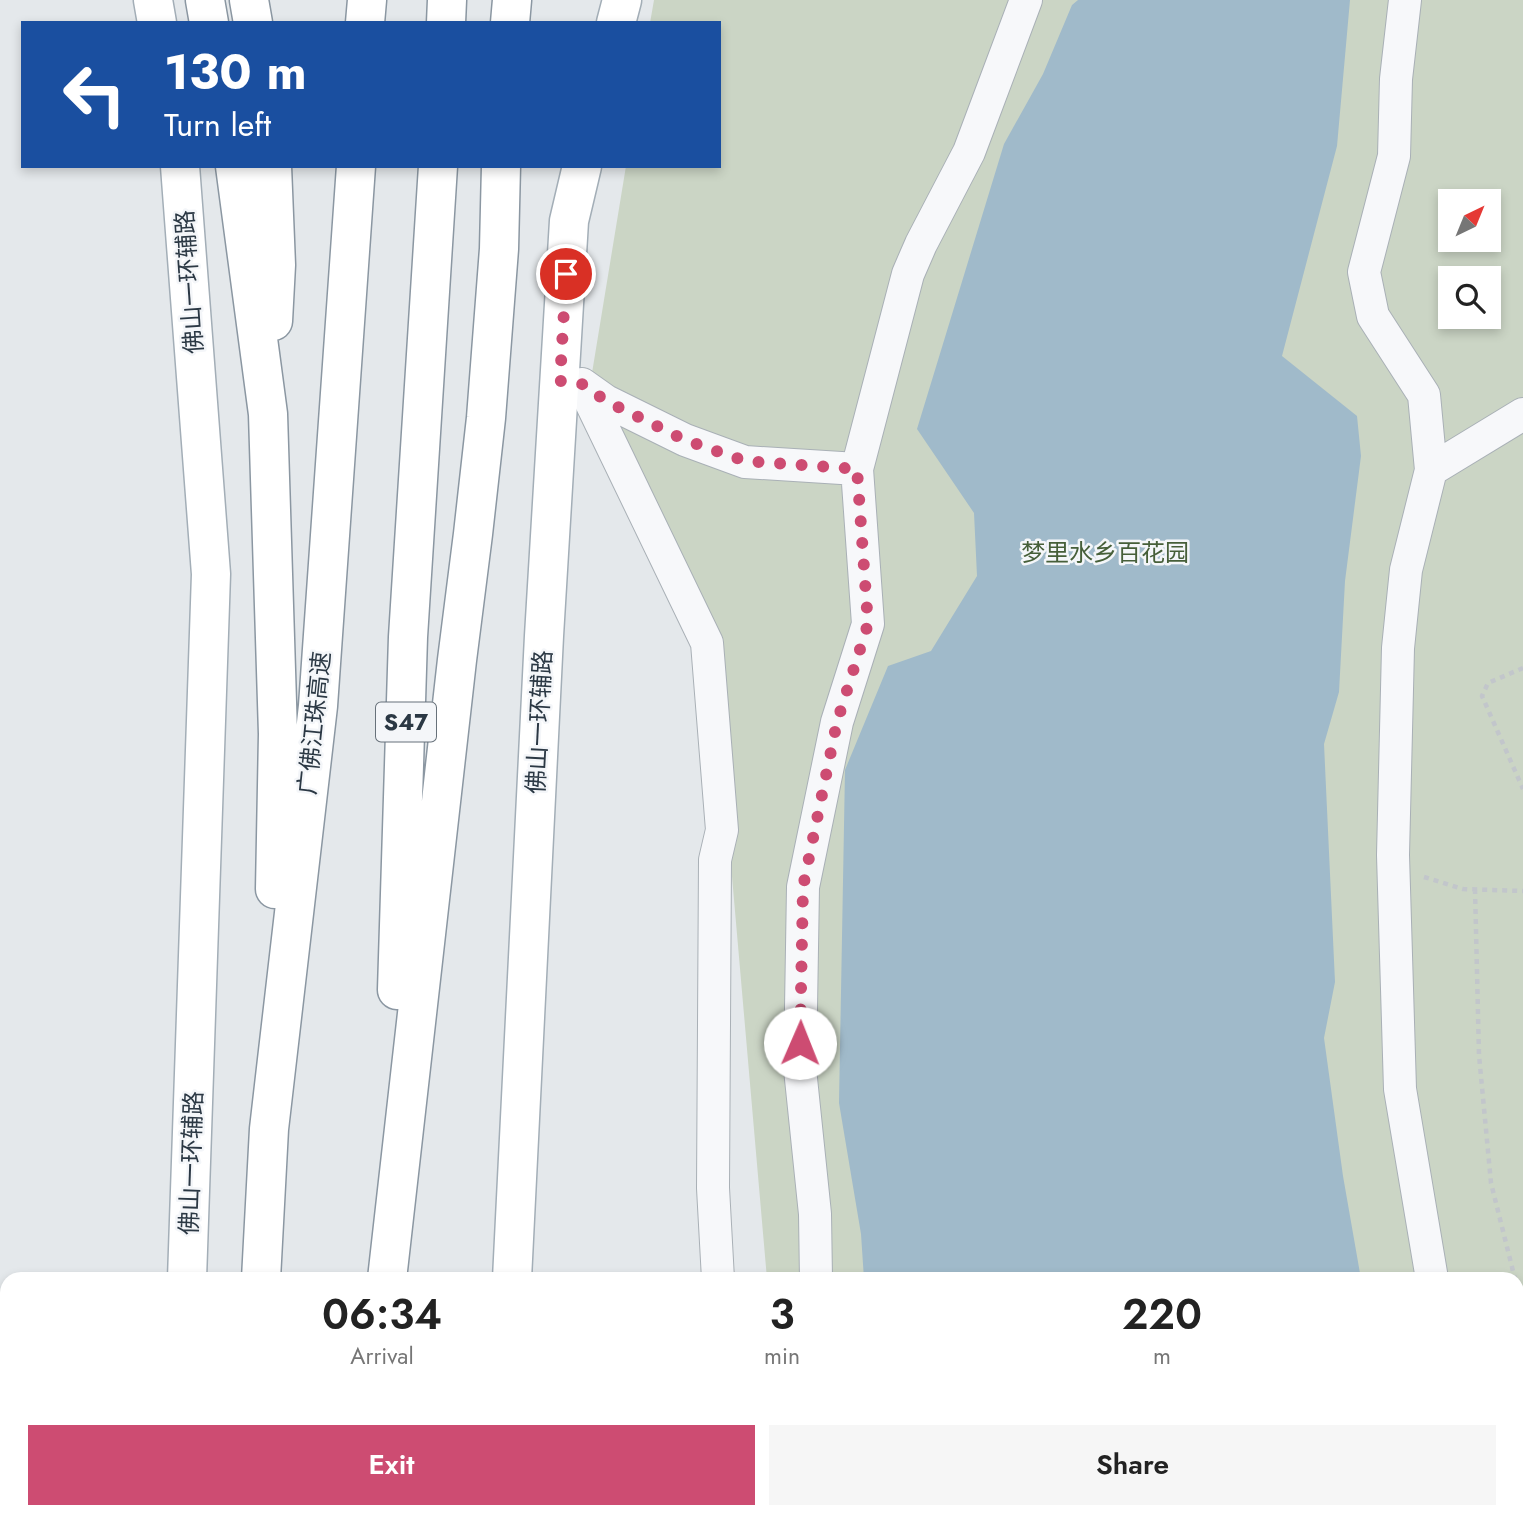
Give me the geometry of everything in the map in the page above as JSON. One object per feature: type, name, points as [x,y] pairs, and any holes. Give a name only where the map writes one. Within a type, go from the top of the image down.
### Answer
[{"type":"main road","points":[[153,0],[157,21]]},
{"type":"main road","points":[[205,0],[209,21]]},
{"type":"main road","points":[[249,0],[253,21]]},
{"type":"main road","points":[[365,21],[367,0]]},
{"type":"main road","points":[[446,21],[447,0]]},
{"type":"main road","points":[[510,21],[512,0]]},
{"type":"main road","points":[[617,21],[622,0]]},
{"type":"main road","name":"佛山一环辅路","points":[[180,168],[211,574],[187,1272]]},
{"type":"main road","points":[[235,168],[268,414]]},
{"type":"main road","points":[[269,1129],[278,734],[268,414],[276,265],[272,168]]},
{"type":"main road","name":"广佛江珠高速","points":[[261,1272],[269,1129],[318,706],[356,168]]},
{"type":"main road","name":"S47","points":[[387,1272],[408,637],[438,168]]},
{"type":"main road","points":[[388,1272],[486,418],[499,249],[501,168]]},
{"type":"main road","name":"佛山一环辅路","points":[[512,1272],[544,636],[571,382],[569,221],[582,168]]},
{"type":"street","points":[[816,1272],[815,1213],[800,1069],[803,887],[837,722],[868,624],[857,469],[908,274],[969,152],[1026,0]]},
{"type":"street","points":[[1405,0],[1396,79],[1394,156],[1364,272],[1373,316],[1424,395],[1431,470],[1406,570],[1398,648],[1393,867],[1400,1089],[1431,1272]]},
{"type":"street","points":[[571,382],[685,440],[745,461],[857,469]]},
{"type":"street","points":[[571,382],[707,643],[722,830],[715,860],[713,1188],[718,1272]]},
{"type":"street","points":[[1431,470],[1523,414]]},
{"type":"path","points":[[1523,668],[1488,683],[1482,696],[1523,789]]},
{"type":"path","points":[[1393,867],[1462,889],[1523,891]]},
{"type":"path","points":[[1475,889],[1479,1055],[1491,1183],[1513,1272]]},
{"type":"green space","name":"梦里水乡百花园","points":[[654,0],[1523,0],[1523,1272],[766,1272],[717,704],[592,373],[626,168],[721,168],[721,21],[650,21]]},
{"type":"water","points":[[1078,0],[1350,0],[1337,146],[1282,356],[1357,416],[1361,456],[1345,581],[1339,692],[1324,744],[1335,982],[1324,1038],[1360,1272],[864,1272],[861,1234],[839,1103],[845,770],[888,666],[931,651],[977,576],[974,513],[917,429],[1004,144],[1043,74],[1072,5]]},
{"type":"route","points":[[566,274],[560,381],[582,384],[606,401],[685,440],[745,461],[857,469],[868,624],[837,722],[803,887],[800,1043]]}]
